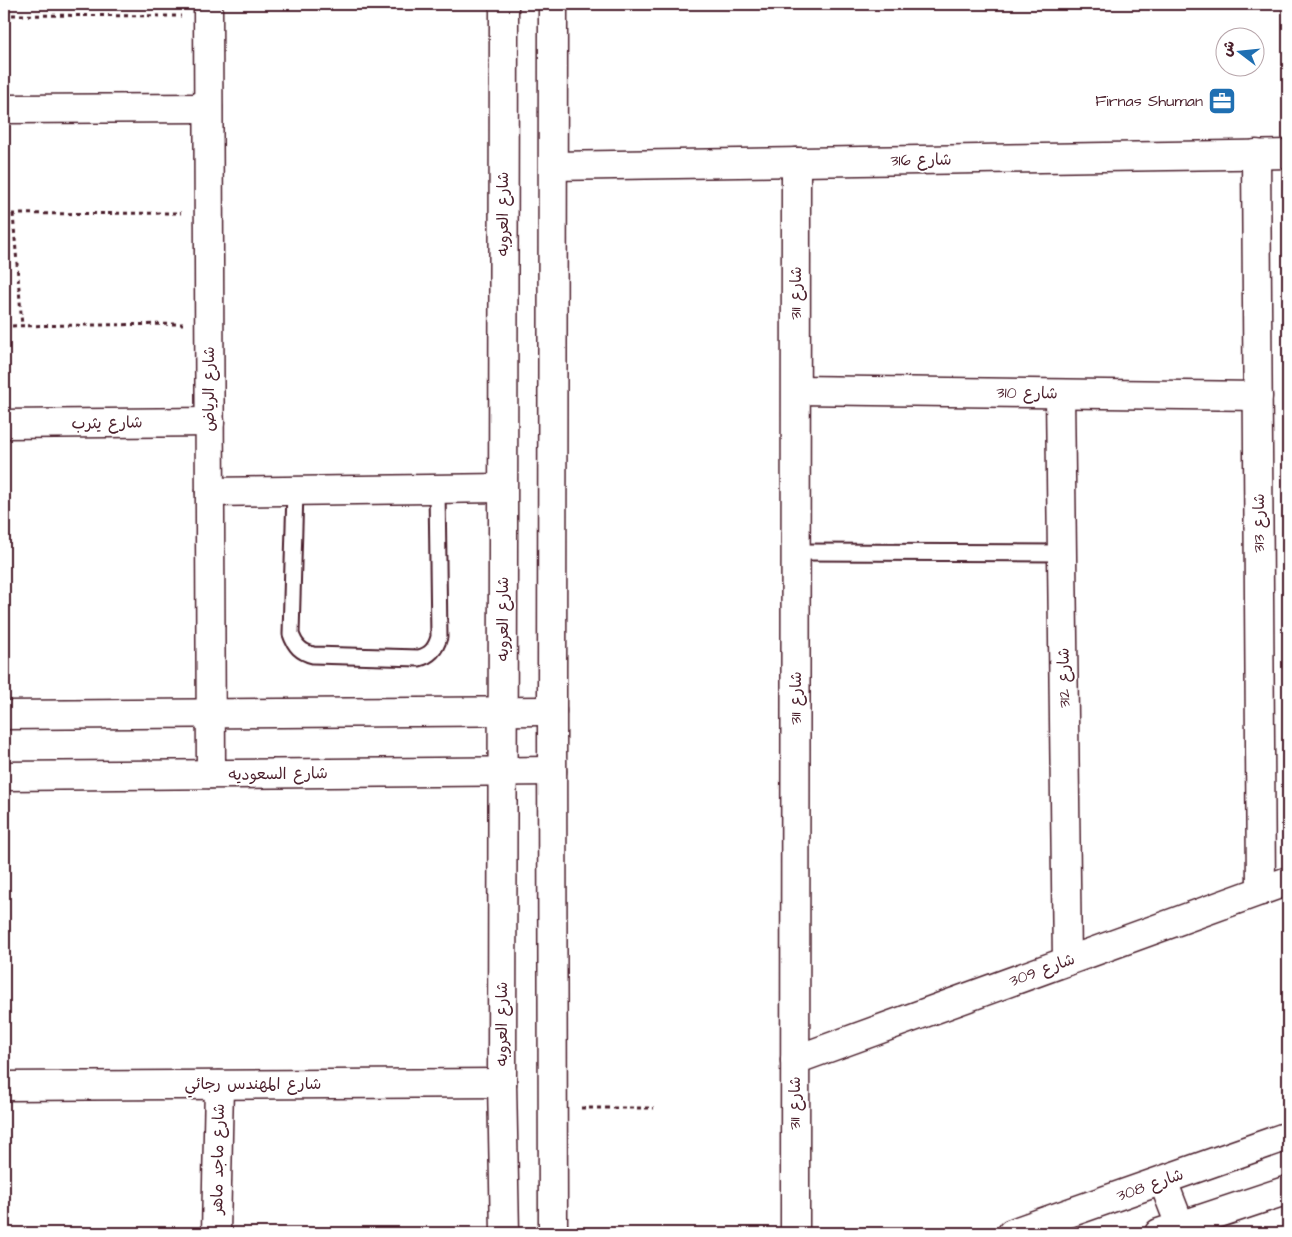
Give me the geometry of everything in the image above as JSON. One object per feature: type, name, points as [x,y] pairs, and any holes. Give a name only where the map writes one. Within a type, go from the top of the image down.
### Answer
[{"type":"street","name":"شارع العروبه","points":[[504,4],[502,1083],[505,1233]]},
{"type":"street","points":[[553,4],[553,1233]]},
{"type":"street","name":"شارع الرياض","points":[[208,10],[211,774]]},
{"type":"street","points":[[4,109],[208,108]]},
{"type":"street","name":"شارع 313","points":[[1256,154],[1261,891]]},
{"type":"street","name":"شارع 316","points":[[553,166],[1288,154]]},
{"type":"street","name":"شارع 311","points":[[795,1233],[796,162]]},
{"type":"street","name":"شارع 310","points":[[797,390],[1258,396]]},
{"type":"street","name":"شارع 312","points":[[1060,394],[1067,961]]},
{"type":"street","name":"شارع يثرب","points":[[4,424],[210,422]]},
{"type":"street","points":[[210,492],[502,488]]},
{"type":"street","points":[[4,715],[552,711]]},
{"type":"street","name":"شارع السعوديه","points":[[4,776],[552,771]]},
{"type":"street","name":"شارع 309","points":[[795,1060],[1288,881]]},
{"type":"street","name":"شارع المهندس رجائي","points":[[4,1086],[502,1083]]},
{"type":"street","name":"شارع ماجد ماهر","points":[[216,1233],[219,1085]]},
{"type":"street","name":"شارع 308","points":[[1012,1233],[1288,1136]]},
{"type":"street","points":[[1163,1181],[1175,1231],[1288,1190]]},
{"type":"lane","points":[[295,491],[290,634],[293,642],[305,653],[313,655],[419,658],[430,653],[435,648],[439,636],[437,489]]},
{"type":"lane","points":[[796,552],[1062,553]]},
{"type":"path","points":[[4,15],[208,10]]},
{"type":"path","points":[[4,214],[209,213]]},
{"type":"path","points":[[13,214],[22,326]]},
{"type":"path","points":[[4,326],[209,324]]},
{"type":"path","points":[[553,1108],[654,1108]]},
{"type":"place","name":"Firnas Shuman","points":[[1222,101]]}]
